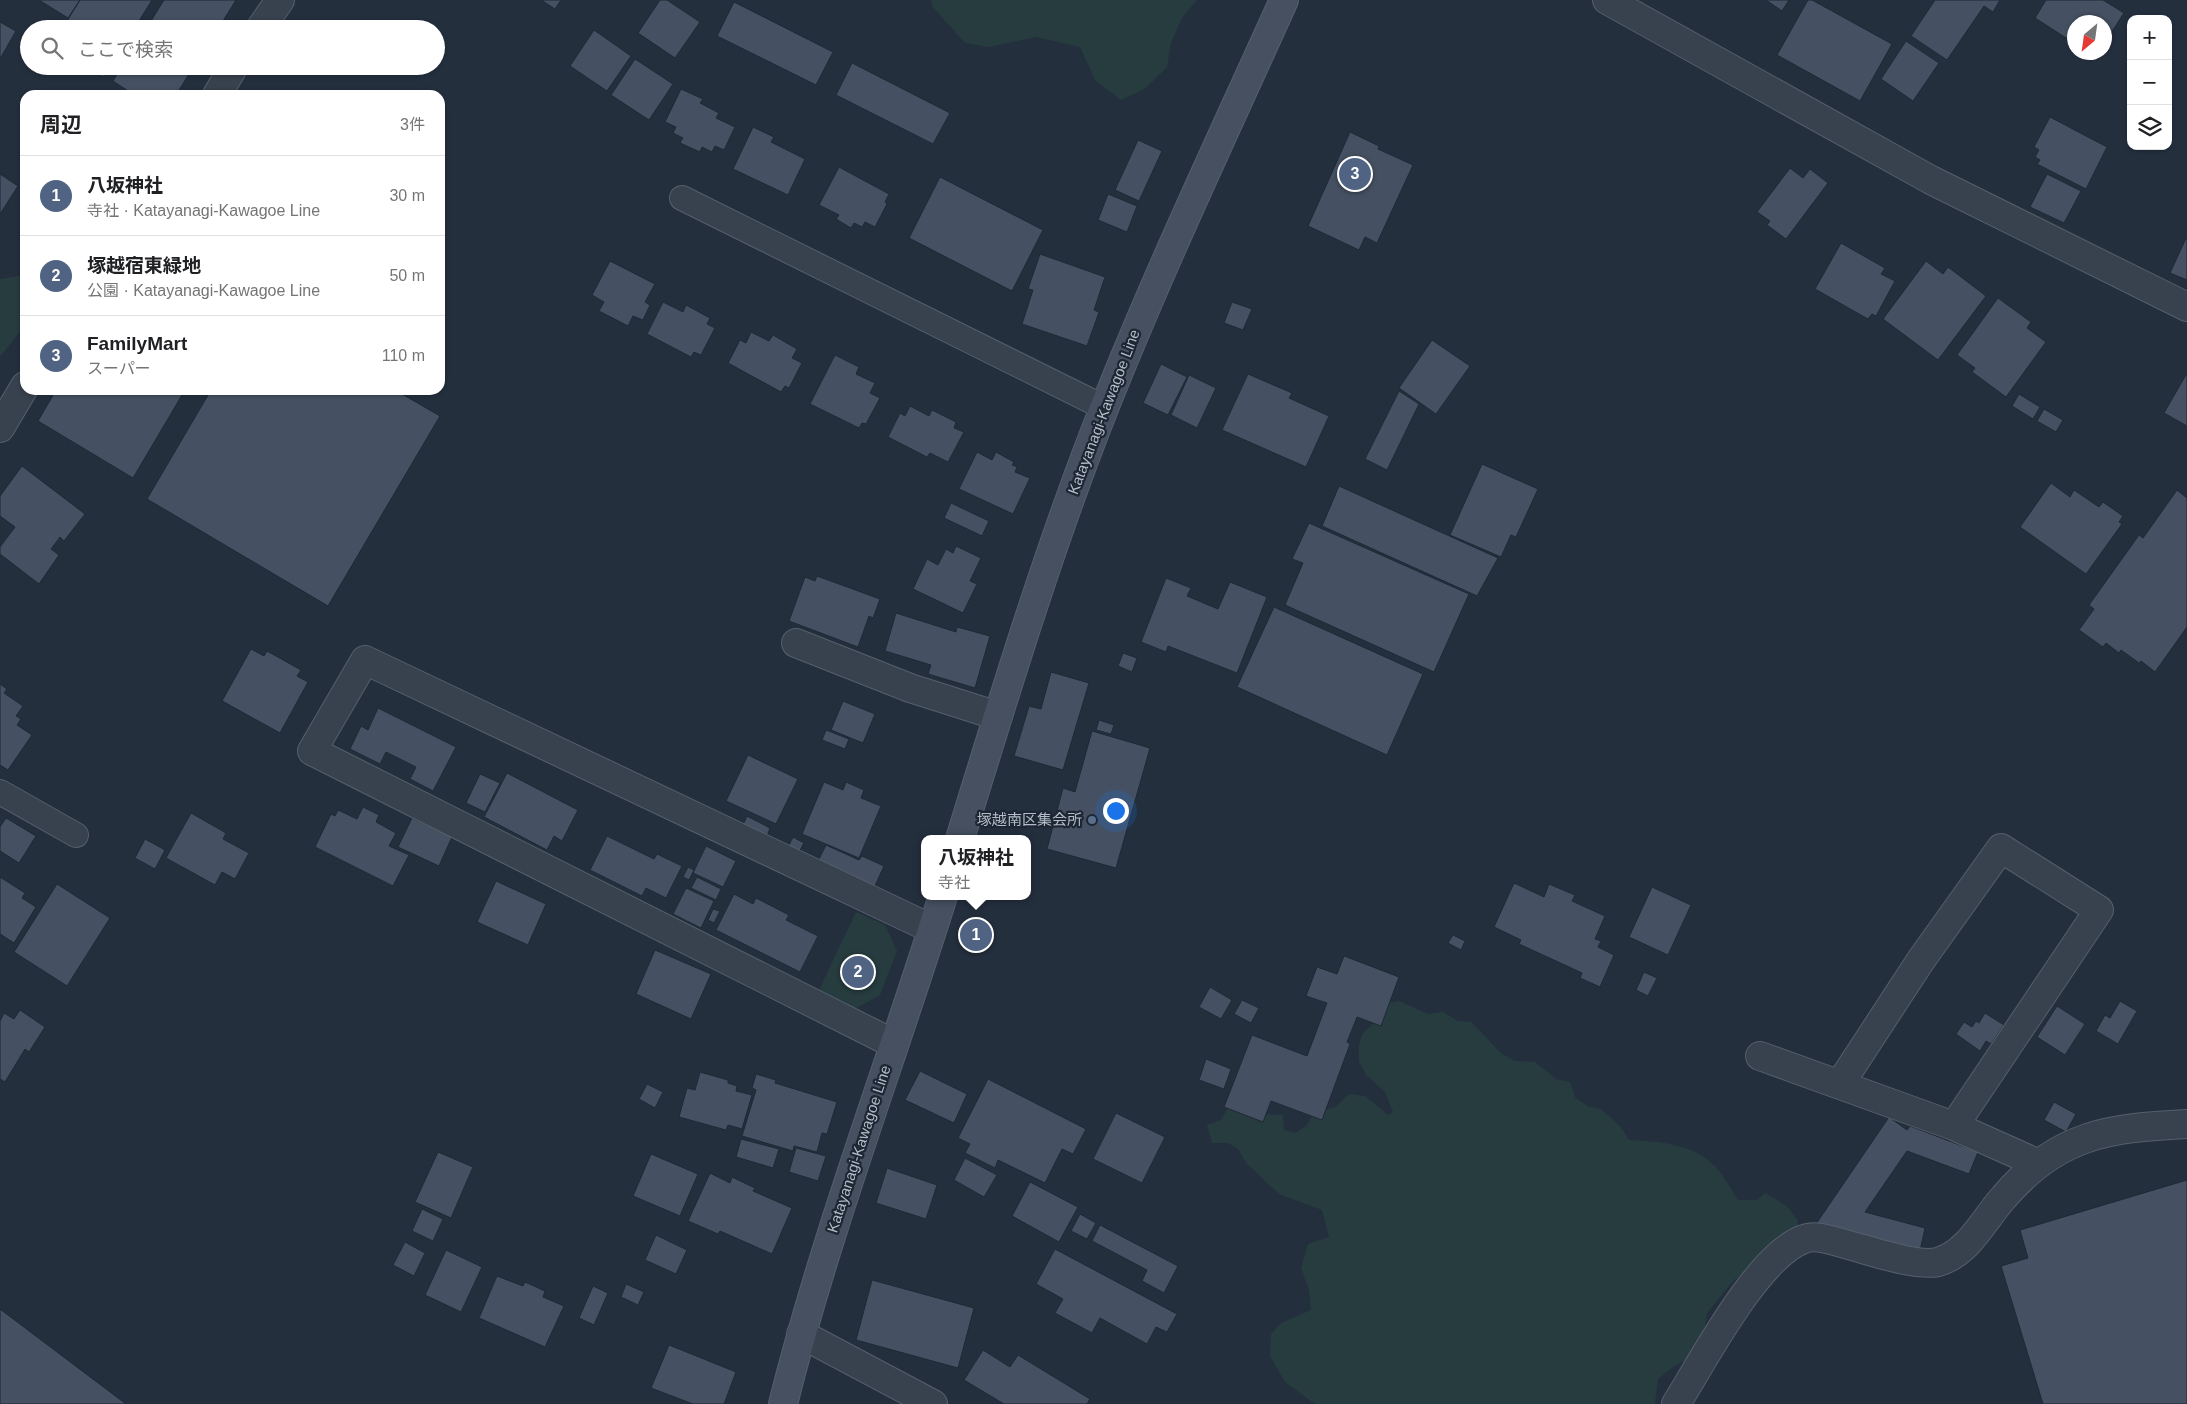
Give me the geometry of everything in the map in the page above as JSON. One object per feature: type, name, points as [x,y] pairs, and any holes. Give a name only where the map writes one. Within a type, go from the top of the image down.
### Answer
[{"type":"main road","name":"Katayanagi-Kawagoe Line","points":[[961,835],[1044,573],[1104,408],[1150,295],[1284,0]]},
{"type":"main road","name":"Katayanagi-Kawagoe Line","points":[[783,1404],[801,1334],[827,1247],[942,900]]},
{"type":"street","points":[[266,20],[280,0]]},
{"type":"street","points":[[1607,0],[1931,180],[2187,307]]},
{"type":"street","points":[[220,90],[229,75]]},
{"type":"street","points":[[0,428],[20,394]]},
{"type":"street","points":[[796,643],[910,688],[998,716]]},
{"type":"street","points":[[894,1044],[312,751],[365,660],[932,929]]},
{"type":"street","points":[[1840,1084],[1922,960],[2001,848],[2099,910],[1954,1126]]},
{"type":"street","points":[[1760,1056],[1954,1126],[2039,1164]]},
{"type":"street","points":[[1676,1404],[1749,1288],[1781,1252],[1805,1238],[1822,1238],[1917,1262],[1938,1262],[1965,1247],[2005,1196],[2039,1164],[2059,1149],[2094,1135],[2140,1126],[2187,1124]]},
{"type":"street","points":[[801,1334],[933,1404]]},
{"type":"lane","points":[[682,198],[1104,408]]},
{"type":"lane","points":[[0,792],[76,836]]},
{"type":"green space","points":[[931,0],[1197,0],[1182,18],[1171,43],[1167,67],[1146,88],[1121,100],[1095,80],[1080,47],[1036,37],[989,47],[965,43],[932,6]]},
{"type":"green space","points":[[20,276],[20,331],[0,357],[0,279]]},
{"type":"green space","points":[[856,912],[885,925],[897,951],[880,995],[855,1009],[818,992]]},
{"type":"green space","points":[[1399,1001],[1428,1014],[1443,1012],[1458,1021],[1471,1022],[1502,1054],[1515,1061],[1535,1062],[1556,1079],[1570,1082],[1575,1097],[1587,1106],[1601,1109],[1621,1127],[1629,1140],[1676,1145],[1697,1153],[1716,1167],[1738,1200],[1757,1200],[1765,1193],[1787,1206],[1798,1221],[1796,1237],[1757,1268],[1734,1280],[1707,1313],[1705,1330],[1691,1358],[1674,1366],[1658,1379],[1655,1404],[1315,1404],[1285,1382],[1270,1356],[1271,1334],[1281,1323],[1311,1310],[1309,1290],[1301,1268],[1308,1244],[1329,1237],[1322,1210],[1279,1194],[1247,1164],[1238,1149],[1228,1143],[1212,1143],[1207,1125],[1221,1120],[1230,1104],[1250,1112],[1259,1122],[1268,1114],[1283,1115],[1284,1130],[1295,1133],[1307,1125],[1315,1112],[1335,1107],[1349,1094],[1365,1096],[1388,1115],[1393,1112],[1385,1092],[1366,1075],[1359,1062],[1359,1045],[1362,1034],[1373,1024],[1375,1012],[1386,1003]]},
{"type":"building","points":[[39,0],[80,0],[68,18]]},
{"type":"building","points":[[80,0],[152,0],[140,20],[68,20]]},
{"type":"building","points":[[164,0],[236,0],[224,20],[152,20]]},
{"type":"building","points":[[541,0],[561,0],[555,9]]},
{"type":"building","points":[[660,0],[667,0],[700,22],[675,58],[638,33]]},
{"type":"building","points":[[1766,0],[1789,0],[1782,11]]},
{"type":"building","points":[[1808,0],[1812,0],[1892,44],[1860,101],[1777,55]]},
{"type":"building","points":[[1935,0],[2000,0],[1993,12],[1984,6],[1947,60],[1911,36]]},
{"type":"building","points":[[2046,0],[2103,0],[2124,13],[2112,32],[2112,15],[2067,15],[2067,39],[2035,18]]},
{"type":"building","points":[[734,2],[833,52],[816,85],[717,36]]},
{"type":"building","points":[[0,22],[16,31],[0,59]]},
{"type":"building","points":[[594,30],[631,56],[607,91],[570,66]]},
{"type":"building","points":[[1906,41],[1939,63],[1913,101],[1881,79]]},
{"type":"building","points":[[635,59],[673,84],[649,120],[611,95]]},
{"type":"building","points":[[852,63],[950,113],[933,144],[836,95]]},
{"type":"building","points":[[117,75],[188,75],[179,90],[126,90],[113,81]]},
{"type":"building","points":[[681,89],[703,99],[700,103],[719,113],[716,118],[735,127],[724,150],[715,146],[712,152],[702,147],[700,152],[680,143],[683,138],[673,133],[676,127],[665,122]]},
{"type":"building","points":[[2050,117],[2107,147],[2086,189],[2037,164],[2040,160],[2035,157],[2039,150],[2034,147]]},
{"type":"building","points":[[753,127],[774,137],[771,142],[805,159],[788,195],[733,169]]},
{"type":"building","points":[[1350,132],[1379,146],[1378,149],[1413,165],[1377,243],[1365,237],[1359,250],[1308,226]]},
{"type":"building","points":[[1138,140],[1162,151],[1139,201],[1115,190]]},
{"type":"building","points":[[839,167],[889,194],[885,202],[887,204],[875,227],[865,222],[862,227],[854,223],[851,228],[836,219],[839,215],[819,205]]},
{"type":"building","points":[[1790,168],[1803,178],[1810,169],[1828,183],[1786,239],[1767,225],[1770,221],[1757,212]]},
{"type":"building","points":[[0,174],[18,186],[0,214]]},
{"type":"building","points":[[2047,174],[2081,191],[2064,223],[2030,207]]},
{"type":"building","points":[[940,177],[1043,230],[1012,291],[909,238]]},
{"type":"building","points":[[1108,194],[1137,206],[1127,232],[1098,220]]},
{"type":"building","points":[[2187,236],[2187,280],[2170,273]]},
{"type":"building","points":[[1841,243],[1885,268],[1881,274],[1895,281],[1876,316],[1872,314],[1868,319],[1815,289]]},
{"type":"building","points":[[1040,254],[1105,277],[1094,310],[1099,312],[1087,346],[1022,324],[1033,290],[1028,289]]},
{"type":"building","points":[[610,261],[655,284],[645,302],[650,305],[643,320],[633,316],[628,326],[599,311],[604,302],[592,295]]},
{"type":"building","points":[[1926,261],[1943,274],[1948,267],[1986,296],[1938,360],[1883,319]]},
{"type":"building","points":[[1998,298],[2031,322],[2027,328],[2046,342],[2006,397],[1972,372],[1975,368],[1957,355]]},
{"type":"building","points":[[663,302],[683,312],[686,305],[710,318],[707,324],[715,328],[701,355],[694,352],[691,357],[647,334]]},
{"type":"building","points":[[1232,302],[1252,309],[1243,330],[1224,323]]},
{"type":"building","points":[[751,332],[769,341],[773,335],[797,349],[792,358],[802,363],[789,388],[785,386],[781,392],[728,363],[740,340],[746,343]]},
{"type":"building","points":[[1432,340],[1470,366],[1436,414],[1399,388]]},
{"type":"building","points":[[835,355],[859,367],[856,374],[875,383],[870,393],[880,398],[866,424],[862,423],[859,428],[810,404]]},
{"type":"building","points":[[1161,364],[1187,377],[1168,415],[1143,403]]},
{"type":"building","points":[[2187,373],[2187,426],[2164,413]]},
{"type":"building","points":[[1248,374],[1292,393],[1289,398],[1329,416],[1306,467],[1222,430]]},
{"type":"building","points":[[1189,375],[1216,388],[1197,428],[1171,415]]},
{"type":"building","points":[[1399,391],[1419,404],[1387,470],[1365,459]]},
{"type":"building","points":[[2019,394],[2040,407],[2033,419],[2012,406]]},
{"type":"building","points":[[53,395],[182,395],[133,478],[38,421]]},
{"type":"building","points":[[208,395],[404,395],[440,416],[328,606],[147,499]]},
{"type":"building","points":[[910,406],[929,416],[932,410],[956,422],[954,428],[964,432],[948,462],[930,453],[927,457],[888,437],[900,413],[905,416]]},
{"type":"building","points":[[2044,409],[2063,420],[2056,432],[2037,421]]},
{"type":"building","points":[[977,452],[992,460],[996,452],[1014,462],[1012,465],[1017,467],[1015,472],[1030,478],[1013,514],[959,489]]},
{"type":"building","points":[[1482,464],[1538,489],[1516,537],[1511,535],[1501,557],[1450,535]]},
{"type":"building","points":[[22,466],[85,514],[64,541],[60,537],[51,549],[59,555],[39,584],[0,554],[0,547],[15,527],[0,516],[0,496]]},
{"type":"building","points":[[2051,483],[2070,497],[2074,490],[2099,507],[2103,502],[2123,516],[2119,522],[2122,524],[2086,574],[2020,527]]},
{"type":"building","points":[[1339,486],[1498,558],[1477,596],[1322,526]]},
{"type":"building","points":[[2177,490],[2187,498],[2187,627],[2155,672],[2141,661],[2139,663],[2121,650],[2119,653],[2106,643],[2103,647],[2079,630],[2094,609],[2089,605],[2139,535],[2143,538]]},
{"type":"building","points":[[951,503],[989,521],[982,536],[944,518]]},
{"type":"building","points":[[1309,523],[1469,594],[1434,672],[1285,605],[1303,563],[1292,559]]},
{"type":"building","points":[[956,546],[981,558],[970,581],[977,584],[963,613],[913,589],[927,559],[938,565],[946,549],[953,553]]},
{"type":"building","points":[[817,576],[880,599],[873,618],[869,616],[858,647],[789,621],[805,577],[815,581]]},
{"type":"building","points":[[1166,578],[1191,588],[1187,596],[1218,609],[1230,582],[1267,597],[1237,673],[1168,646],[1166,652],[1141,642]]},
{"type":"building","points":[[1274,607],[1423,674],[1387,755],[1237,687]]},
{"type":"building","points":[[896,613],[956,632],[957,627],[990,636],[975,688],[928,674],[931,665],[885,651]]},
{"type":"building","points":[[251,649],[264,656],[267,651],[301,670],[297,676],[308,682],[280,733],[222,701]]},
{"type":"building","points":[[1123,653],[1137,658],[1132,672],[1118,666]]},
{"type":"building","points":[[1051,672],[1089,683],[1063,770],[1014,756],[1029,706],[1041,709]]},
{"type":"building","points":[[0,684],[7,689],[4,693],[23,706],[16,716],[21,719],[17,725],[32,735],[8,770],[0,765]]},
{"type":"building","points":[[843,701],[875,714],[863,743],[831,730]]},
{"type":"building","points":[[378,708],[456,747],[433,791],[410,779],[416,767],[386,752],[380,764],[350,749],[361,726],[368,730]]},
{"type":"building","points":[[1099,720],[1114,725],[1111,734],[1096,730]]},
{"type":"building","points":[[826,730],[849,739],[845,749],[822,740]]},
{"type":"building","name":"塚越南区集会所","points":[[1092,731],[1150,748],[1116,868],[1047,849],[1063,788],[1075,792]]},
{"type":"building","points":[[748,755],[798,779],[776,824],[726,801]]},
{"type":"building","points":[[507,773],[578,810],[562,841],[554,836],[547,850],[484,817]]},
{"type":"building","points":[[480,774],[500,783],[485,812],[466,803]]},
{"type":"building","points":[[824,782],[843,790],[846,782],[864,790],[861,798],[881,806],[859,858],[802,834]]},
{"type":"building","points":[[363,807],[379,815],[376,822],[396,833],[389,846],[409,855],[393,886],[315,847],[331,814],[335,816],[338,810],[357,819]]},
{"type":"building","points":[[191,813],[226,833],[223,839],[249,853],[235,879],[222,872],[215,885],[166,858]]},
{"type":"building","points":[[747,816],[770,828],[766,839],[742,827]]},
{"type":"building","points":[[6,818],[36,836],[19,863],[0,851],[0,827]]},
{"type":"building","points":[[412,818],[452,837],[439,866],[398,847]]},
{"type":"building","points":[[607,836],[654,859],[657,854],[682,866],[666,898],[646,888],[642,896],[590,870]]},
{"type":"building","points":[[793,837],[804,843],[798,854],[787,849]]},
{"type":"building","points":[[145,839],[165,850],[155,869],[135,858]]},
{"type":"building","points":[[826,845],[859,860],[862,856],[884,866],[874,888],[817,863]]},
{"type":"building","points":[[706,846],[736,861],[723,887],[693,873]]},
{"type":"building","points":[[688,867],[694,870],[689,880],[683,877]]},
{"type":"building","points":[[0,877],[25,893],[22,898],[36,907],[14,943],[0,934]]},
{"type":"building","points":[[697,877],[721,889],[716,900],[691,888]]},
{"type":"building","points":[[496,881],[546,904],[528,945],[477,922]]},
{"type":"building","points":[[1514,883],[1544,897],[1549,884],[1575,895],[1572,901],[1605,916],[1595,939],[1601,941],[1598,947],[1614,955],[1600,987],[1580,978],[1582,973],[1519,944],[1521,940],[1494,927]]},
{"type":"building","points":[[57,884],[110,918],[67,986],[14,952]]},
{"type":"building","points":[[1652,887],[1691,905],[1668,955],[1629,937]]},
{"type":"building","points":[[686,888],[714,901],[701,928],[673,914]]},
{"type":"building","points":[[734,894],[753,904],[756,898],[789,915],[786,920],[818,936],[800,972],[716,930]]},
{"type":"building","points":[[713,909],[720,911],[714,923],[708,920]]},
{"type":"building","points":[[1453,935],[1465,941],[1461,950],[1448,943]]},
{"type":"building","points":[[655,950],[711,974],[691,1019],[636,994]]},
{"type":"building","points":[[1344,956],[1399,977],[1381,1026],[1357,1017],[1347,1042],[1350,1044],[1322,1120],[1271,1101],[1263,1122],[1224,1107],[1252,1035],[1307,1056],[1327,1003],[1306,996],[1317,967],[1337,974]]},
{"type":"building","points":[[1644,972],[1657,978],[1648,996],[1636,990]]},
{"type":"building","points":[[1210,987],[1232,1000],[1221,1019],[1199,1007]]},
{"type":"building","points":[[1242,1000],[1259,1008],[1251,1023],[1234,1014]]},
{"type":"building","points":[[2120,1001],[2137,1011],[2118,1044],[2096,1031],[2105,1015],[2110,1018]]},
{"type":"building","points":[[2057,1006],[2085,1024],[2065,1055],[2037,1037]]},
{"type":"building","points":[[20,1010],[45,1027],[29,1052],[25,1049],[5,1082],[0,1079],[0,1021],[4,1013],[14,1019]]},
{"type":"building","points":[[1985,1013],[2004,1025],[1991,1044],[1986,1041],[1980,1051],[1956,1034],[1964,1022],[1972,1027],[1976,1021],[1979,1023]]},
{"type":"building","points":[[1206,1059],[1231,1069],[1224,1089],[1199,1080]]},
{"type":"building","points":[[920,1071],[967,1094],[954,1123],[905,1100]]},
{"type":"building","points":[[700,1072],[728,1080],[728,1083],[737,1086],[736,1091],[752,1095],[742,1129],[728,1125],[726,1130],[679,1117],[687,1088],[695,1090]]},
{"type":"building","points":[[756,1074],[776,1080],[775,1083],[837,1102],[827,1134],[822,1133],[817,1152],[794,1146],[793,1151],[742,1136],[756,1090],[752,1088]]},
{"type":"building","points":[[988,1079],[1086,1129],[1073,1154],[1062,1149],[1045,1183],[998,1160],[995,1168],[965,1153],[970,1144],[958,1138]]},
{"type":"building","points":[[647,1084],[663,1092],[655,1108],[639,1099]]},
{"type":"building","points":[[2054,1102],[2076,1114],[2066,1132],[2044,1120]]},
{"type":"building","points":[[1116,1113],[1165,1137],[1142,1183],[1093,1159]]},
{"type":"building","points":[[1889,1117],[1907,1130],[1910,1126],[1978,1152],[1969,1174],[1907,1151],[1865,1212],[1925,1228],[1920,1251],[1816,1224]]},
{"type":"building","points":[[741,1139],[779,1149],[773,1168],[736,1157]]},
{"type":"building","points":[[796,1148],[826,1156],[818,1181],[789,1172]]},
{"type":"building","points":[[438,1152],[473,1167],[451,1218],[415,1202]]},
{"type":"building","points":[[651,1154],[698,1174],[680,1216],[633,1196]]},
{"type":"building","points":[[965,1158],[997,1175],[984,1197],[954,1180]]},
{"type":"building","points":[[887,1168],[937,1185],[926,1219],[876,1203]]},
{"type":"building","points":[[710,1173],[730,1183],[732,1177],[755,1188],[753,1191],[792,1208],[772,1254],[720,1231],[718,1234],[688,1221]]},
{"type":"building","points":[[2187,1180],[2187,1404],[2043,1404],[2001,1266],[2028,1258],[2020,1230]]},
{"type":"building","points":[[1030,1182],[1078,1207],[1059,1242],[1012,1216]]},
{"type":"building","points":[[422,1209],[443,1219],[433,1241],[412,1231]]},
{"type":"building","points":[[1080,1214],[1096,1223],[1087,1239],[1071,1231]]},
{"type":"building","points":[[1100,1225],[1178,1266],[1164,1293],[1142,1281],[1147,1270],[1092,1241]]},
{"type":"building","points":[[656,1235],[687,1250],[676,1274],[645,1260]]},
{"type":"building","points":[[405,1242],[425,1253],[414,1276],[393,1265]]},
{"type":"building","points":[[1055,1249],[1177,1314],[1167,1332],[1156,1327],[1147,1344],[1100,1318],[1092,1333],[1055,1313],[1063,1299],[1036,1284]]},
{"type":"building","points":[[446,1250],[482,1267],[461,1312],[425,1295]]},
{"type":"building","points":[[497,1276],[523,1286],[525,1282],[545,1291],[543,1297],[564,1306],[545,1347],[479,1318]]},
{"type":"building","points":[[872,1280],[974,1308],[958,1368],[856,1340]]},
{"type":"building","points":[[626,1284],[644,1292],[638,1305],[621,1297]]},
{"type":"building","points":[[593,1286],[608,1293],[594,1325],[579,1318]]},
{"type":"building","points":[[0,1309],[126,1404],[0,1404]]},
{"type":"building","points":[[669,1345],[736,1372],[724,1404],[693,1404],[651,1388]]},
{"type":"building","points":[[983,1350],[1010,1367],[1018,1355],[1090,1399],[1087,1404],[1004,1404],[964,1380]]},
{"type":"place","name":"FamilyMart","points":[[1355,174]]},
{"type":"place","name":"塚越南区集会所","points":[[1092,820]]},
{"type":"place","name":"八坂神社","points":[[976,935]]},
{"type":"place","name":"塚越宿東緑地","points":[[858,972]]}]
